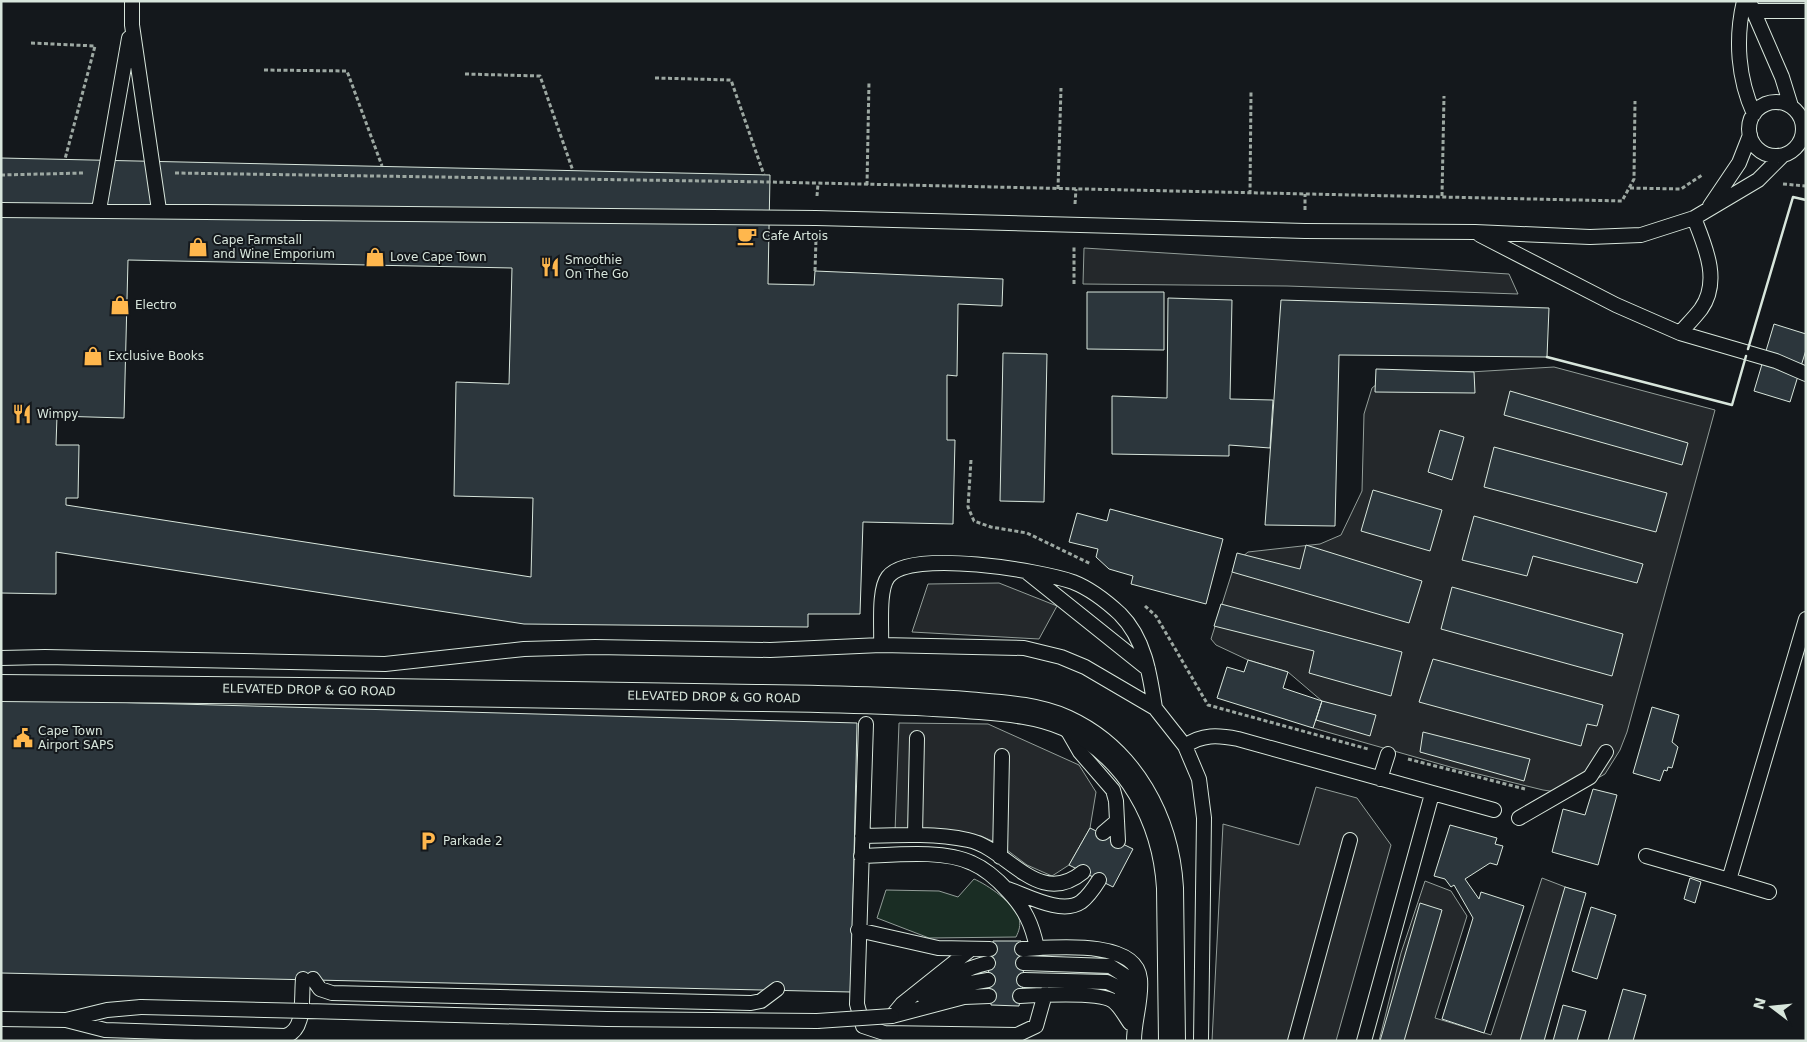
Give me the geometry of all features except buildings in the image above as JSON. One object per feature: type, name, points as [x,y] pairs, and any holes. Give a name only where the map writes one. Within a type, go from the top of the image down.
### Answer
[{"type":"street","name":"ELEVATED DROP & GO ROAD","points":[[1,688],[458,692],[912,701],[1033,712],[1064,722],[1089,736],[1119,762],[1143,794],[1160,830],[1169,868],[1172,1041]]},
{"type":"lane","points":[[132,1],[132,25],[152,173],[159,210]]},
{"type":"lane","points":[[1749,4],[1806,11]]},
{"type":"lane","points":[[1,210],[159,210],[816,218],[1304,231],[1475,232],[1590,237],[1641,235],[1700,214],[1758,180],[1782,156],[1801,147],[1803,123],[1799,112],[1749,4]]},
{"type":"lane","points":[[1749,4],[1739,38],[1741,74],[1745,95],[1754,114]]},
{"type":"lane","points":[[99,210],[132,25]]},
{"type":"lane","points":[[1782,156],[1772,156],[1762,152],[1754,145],[1750,135],[1750,124],[1754,114],[1761,107],[1770,103],[1781,102],[1799,112]]},
{"type":"lane","points":[[1700,214],[1731,177],[1750,135]]},
{"type":"lane","points":[[1680,333],[1702,307],[1709,285],[1710,260],[1700,214]]},
{"type":"lane","points":[[1475,232],[1616,306],[1680,333],[1776,361],[1806,374]]},
{"type":"lane","points":[[881,645],[883,588],[888,577],[897,570],[910,566],[948,562],[1049,575],[1074,583],[1106,601],[1135,633],[1148,669],[1155,708]]},
{"type":"lane","points":[[1026,571],[1148,669]]},
{"type":"lane","points":[[1729,880],[1806,619]]},
{"type":"lane","points":[[1,658],[45,657],[385,664],[524,649],[595,647],[770,650],[881,645],[1024,648],[1044,652],[1086,667],[1155,708],[1185,746],[1199,778],[1204,818],[1201,1041]]},
{"type":"lane","points":[[1064,722],[1080,752],[1113,790],[1118,841]]},
{"type":"lane","points":[[866,724],[858,930],[857,1004],[861,1023],[871,1030],[884,1033],[1018,1035],[1036,1026],[1045,994]]},
{"type":"lane","points":[[1185,746],[1194,740],[1207,736],[1222,736],[1494,810]]},
{"type":"lane","points":[[915,835],[917,738]]},
{"type":"lane","points":[[1519,818],[1590,777],[1606,752]]},
{"type":"lane","points":[[1380,779],[1388,754]]},
{"type":"lane","points":[[1000,857],[1002,756]]},
{"type":"lane","points":[[1364,1041],[1432,794]]},
{"type":"lane","points":[[1103,833],[1117,821]]},
{"type":"lane","points":[[862,836],[915,835],[970,840],[987,847],[1027,875],[1048,883],[1064,884],[1083,872]]},
{"type":"lane","points":[[1295,1041],[1350,840]]},
{"type":"lane","points":[[862,856],[923,855],[964,859],[983,869],[1022,906],[1030,920],[1037,948]]},
{"type":"lane","points":[[1646,856],[1769,892]]},
{"type":"lane","points":[[1005,888],[1048,903],[1067,906],[1082,901],[1099,880]]},
{"type":"lane","points":[[858,930],[938,948],[990,949]]},
{"type":"lane","points":[[1022,949],[1098,948],[1124,956],[1136,967],[1140,978],[1134,1031]]},
{"type":"lane","points":[[898,1015],[902,1004],[971,949]]},
{"type":"lane","points":[[898,1015],[950,978],[972,967],[988,963]]},
{"type":"lane","points":[[1023,963],[1110,966],[1130,979],[1138,1002]]},
{"type":"lane","points":[[1,1019],[66,1020],[105,1030],[285,1036],[292,1034],[299,1026],[308,979],[320,989],[332,993],[607,1001],[751,1003],[761,1001],[777,990]]},
{"type":"lane","points":[[921,1010],[971,983],[988,980]]},
{"type":"lane","points":[[1024,980],[1107,982],[1120,988],[1134,1031]]},
{"type":"lane","points":[[1020,996],[1045,994],[1104,997],[1119,1007],[1134,1031]]},
{"type":"lane","points":[[66,1020],[107,1010],[141,1007],[782,1022],[845,1020],[898,1015],[964,997],[989,996]]},
{"type":"path","points":[[31,43],[95,46],[65,159]]},
{"type":"path","points":[[264,70],[347,71],[382,166]]},
{"type":"path","points":[[465,74],[540,76],[573,171]]},
{"type":"path","points":[[655,78],[731,80],[764,175]]},
{"type":"path","points":[[867,185],[869,81]]},
{"type":"path","points":[[1058,189],[1061,88]]},
{"type":"path","points":[[1250,194],[1251,92]]},
{"type":"path","points":[[1442,196],[1444,96]]},
{"type":"path","points":[[152,173],[867,185],[1622,201],[1634,179],[1635,102]]},
{"type":"path","points":[[1,175],[105,173]]},
{"type":"green space","points":[[974,879],[1000,895],[1012,906],[1020,923],[1016,937],[929,938],[877,918],[886,890],[939,891],[958,897]]},
{"type":"shaded area","points":[[1084,248],[1509,274],[1518,294],[1287,286],[1083,284]]},
{"type":"shaded area","points":[[1554,367],[1715,410],[1627,732],[1620,750],[1605,774],[1570,794],[1543,790],[1454,768],[1313,728],[1322,701],[1288,672],[1248,660],[1216,645],[1211,639],[1235,563],[1248,552],[1320,544],[1341,535],[1362,491],[1364,414],[1372,388],[1386,377]]},
{"type":"shaded area","points":[[999,583],[1057,606],[1039,639],[912,632],[928,584]]},
{"type":"shaded area","points":[[899,723],[988,724],[1079,765],[1096,792],[1090,828],[1069,865],[1052,876],[1027,865],[999,844],[981,836],[895,832]]},
{"type":"shaded area","points":[[1316,787],[1357,798],[1391,845],[1336,1041],[1212,1041],[1223,824],[1299,845]]},
{"type":"shaded area","points":[[1542,878],[1581,893],[1538,1041],[1379,1041],[1401,953],[1425,881],[1451,891],[1467,916],[1435,1018],[1491,1035]]},
{"type":"wall","points":[[1748,349],[1793,197],[1806,200]]},
{"type":"wall","points":[[1547,357],[1732,405],[1746,356]]},
{"type":"place","name":"Cafe Artois","points":[[747,236]]},
{"type":"place","name":"Cape Farmstall and Wine Emporium","points":[[198,247]]},
{"type":"place","name":"Love Cape Town","points":[[375,257]]},
{"type":"place","name":"Smoothie On The Go","points":[[550,267]]},
{"type":"place","name":"Electro","points":[[120,305]]},
{"type":"place","name":"Exclusive Books","points":[[93,356]]},
{"type":"place","name":"Wimpy","points":[[22,414]]},
{"type":"place","name":"Cape Town Airport SAPS","points":[[23,738]]},
{"type":"place","name":"Parkade 2","points":[[428,841]]}]
